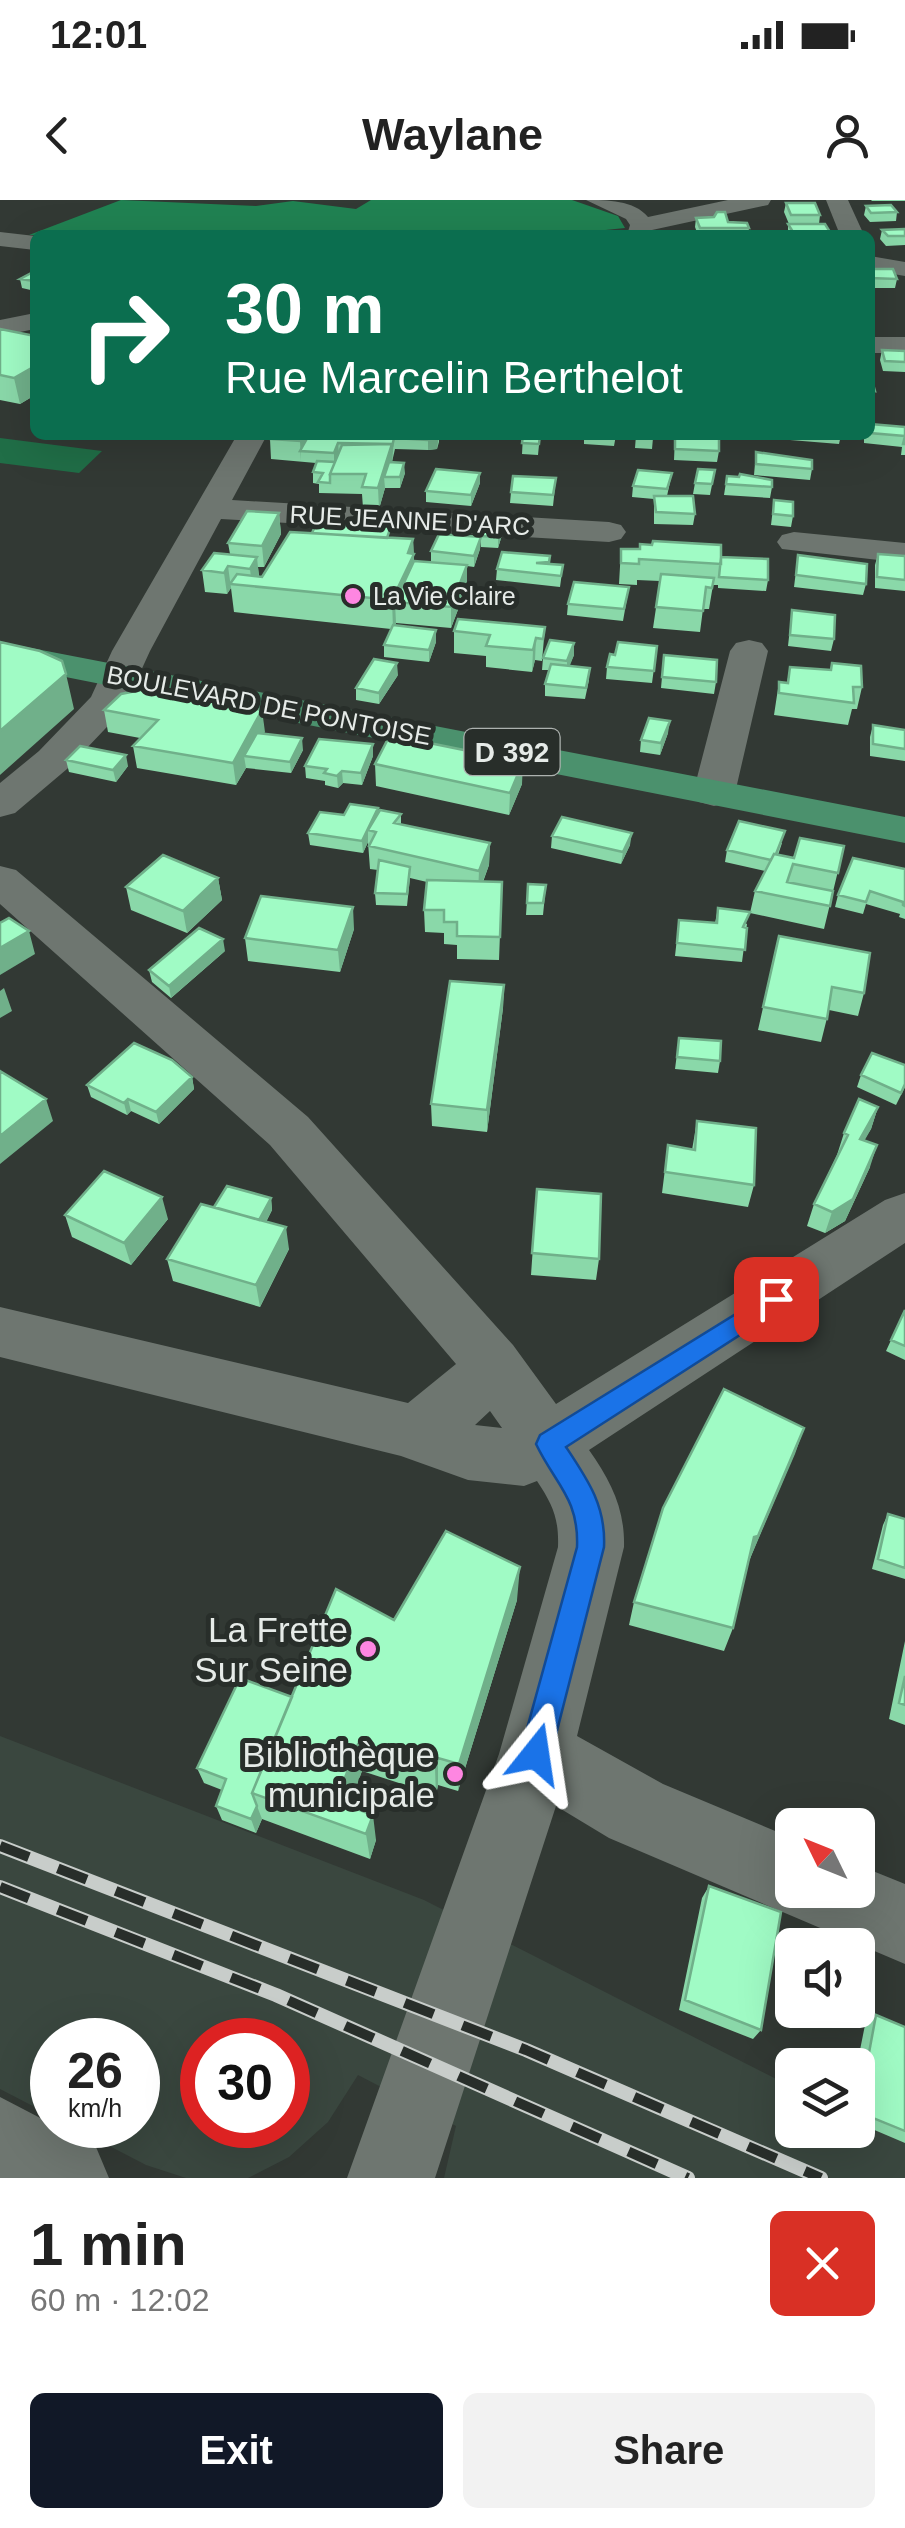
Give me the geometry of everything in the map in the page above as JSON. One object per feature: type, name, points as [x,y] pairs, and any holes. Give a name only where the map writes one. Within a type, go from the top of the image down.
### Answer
[{"type":"main road","name":"BOULEVARD DE PONTOISE","points":[[0,653],[905,830]]},
{"type":"street","points":[[596,200],[634,214],[640,230],[760,200]]},
{"type":"street","points":[[837,200],[850,230]]},
{"type":"street","points":[[0,239],[30,242]]},
{"type":"street","points":[[875,264],[905,269]]},
{"type":"street","points":[[0,328],[30,322]]},
{"type":"street","points":[[875,345],[905,345]]},
{"type":"street","points":[[0,804],[109,702],[119,674],[249,440]]},
{"type":"street","name":"RUE JEANNE D'ARC","points":[[210,509],[609,532]]},
{"type":"street","points":[[794,542],[905,553]]},
{"type":"street","points":[[714,792],[749,651]]},
{"type":"street","points":[[0,880],[290,1130],[492,1363],[584,1496],[592,1522],[590,1547],[536,1754],[391,2178]]},
{"type":"street","points":[[0,1332],[414,1432],[438,1446],[471,1456],[524,1458],[905,1215]]},
{"type":"street","points":[[414,1432],[451,1412],[475,1390],[492,1363]]},
{"type":"street","points":[[536,1754],[636,1811],[775,1870]]},
{"type":"street","points":[[867,1908],[905,1924]]},
{"type":"street","points":[[0,2140],[65,2178]]},
{"type":"shaded area","points":[[0,1736],[424,1900],[775,2078],[775,2148],[875,2148],[875,2121],[905,2134],[905,2178],[444,2178],[456,2126],[358,2075],[328,2122],[310,2138],[310,2018],[180,2018],[180,2148],[299,2148],[248,2178],[186,2178],[146,2165],[113,2148],[160,2148],[160,2018],[30,2018],[30,2105],[0,2089]]},
{"type":"green space","points":[[121,200],[256,206],[293,201],[356,209],[371,200],[572,200],[618,216],[625,228],[605,230],[42,230]]},
{"type":"green space","points":[[0,438],[102,451],[79,473],[0,463]]},
{"type":"building","points":[[786,203],[815,203],[820,215],[791,215]]},
{"type":"building","points":[[891,205],[897,212],[871,213],[866,206]]},
{"type":"building","points":[[717,212],[725,212],[728,222],[747,223],[749,228],[700,228],[696,218],[714,217]]},
{"type":"building","points":[[788,224],[825,224],[829,230],[792,230]]},
{"type":"building","points":[[905,229],[905,236],[888,236],[882,230]]},
{"type":"building","points":[[875,269],[893,269],[897,279],[875,278]]},
{"type":"building","points":[[0,329],[30,335],[30,369],[14,378],[0,375]]},
{"type":"building","points":[[882,350],[905,351],[905,362],[885,361]]},
{"type":"building","points":[[875,424],[905,427],[905,436],[875,433]]},
{"type":"building","points":[[306,440],[394,440],[392,447],[338,443],[334,453],[300,451]]},
{"type":"building","points":[[675,440],[719,440],[719,451],[675,449]]},
{"type":"building","points":[[392,444],[378,488],[362,487],[366,474],[330,474],[342,445]]},
{"type":"building","points":[[756,452],[812,460],[812,469],[756,464]]},
{"type":"building","points":[[317,461],[335,462],[330,483],[318,482],[323,473],[313,472]]},
{"type":"building","points":[[389,462],[404,463],[400,477],[384,477]]},
{"type":"building","points":[[436,469],[480,473],[471,495],[426,491]]},
{"type":"building","points":[[698,469],[715,470],[712,484],[695,483]]},
{"type":"building","points":[[638,470],[672,473],[667,489],[633,486]]},
{"type":"building","points":[[740,474],[772,480],[772,487],[726,484],[727,476]]},
{"type":"building","points":[[513,476],[556,478],[553,495],[511,492]]},
{"type":"building","points":[[654,496],[693,496],[695,514],[656,512]]},
{"type":"building","points":[[774,500],[793,502],[793,516],[773,514]]},
{"type":"building","points":[[247,511],[279,513],[262,546],[228,543]]},
{"type":"building","points":[[317,522],[391,526],[387,538],[312,533]]},
{"type":"building","points":[[486,523],[502,524],[498,537],[481,536]]},
{"type":"building","points":[[290,532],[413,539],[408,553],[414,554],[392,600],[230,584],[237,574],[262,577]]},
{"type":"building","points":[[439,534],[481,537],[474,556],[431,551]]},
{"type":"building","points":[[653,541],[721,545],[721,564],[639,559],[639,564],[621,563],[621,549],[640,549],[640,544],[652,545]]},
{"type":"building","points":[[502,552],[550,556],[549,562],[536,563],[563,565],[561,576],[497,569]]},
{"type":"building","points":[[214,553],[257,557],[250,569],[228,566],[224,573],[202,570]]},
{"type":"building","points":[[878,554],[905,556],[905,580],[877,577]]},
{"type":"building","points":[[798,555],[867,564],[866,584],[796,575]]},
{"type":"building","points":[[721,557],[768,559],[768,580],[719,577]]},
{"type":"building","points":[[414,561],[467,565],[451,607],[395,602]]},
{"type":"building","points":[[661,574],[714,578],[712,588],[706,587],[703,611],[656,607]]},
{"type":"building","points":[[574,582],[629,587],[624,609],[568,604]]},
{"type":"building","points":[[792,610],[835,615],[834,639],[790,635]]},
{"type":"building","points":[[458,619],[545,627],[543,639],[536,638],[533,650],[486,646],[490,635],[454,631]]},
{"type":"building","points":[[393,625],[436,630],[429,650],[384,645]]},
{"type":"building","points":[[550,640],[574,643],[567,661],[543,658]]},
{"type":"building","points":[[0,642],[40,651],[62,661],[66,674],[0,731]]},
{"type":"building","points":[[618,642],[657,646],[654,671],[607,667]]},
{"type":"building","points":[[664,655],[717,660],[716,682],[662,677]]},
{"type":"building","points":[[374,659],[397,663],[379,693],[356,688]]},
{"type":"building","points":[[832,663],[861,666],[862,687],[853,687],[854,703],[779,693],[779,682],[788,683],[790,667],[831,670]]},
{"type":"building","points":[[551,664],[590,668],[586,688],[545,684]]},
{"type":"building","points":[[151,688],[262,710],[233,763],[133,746],[158,720],[104,710],[121,694]]},
{"type":"building","points":[[649,718],[670,721],[661,743],[641,740]]},
{"type":"building","points":[[873,725],[905,730],[905,749],[873,744]]},
{"type":"building","points":[[257,733],[302,738],[290,762],[244,756]]},
{"type":"building","points":[[390,735],[523,762],[510,793],[375,764]]},
{"type":"building","points":[[319,739],[373,744],[361,773],[342,771],[337,776],[324,773],[327,769],[305,766]]},
{"type":"building","points":[[80,746],[126,755],[113,770],[66,760]]},
{"type":"building","points":[[350,804],[378,808],[362,841],[308,833],[320,812],[344,815]]},
{"type":"building","points":[[380,810],[401,814],[394,823],[490,843],[479,871],[369,846],[376,832],[368,830]]},
{"type":"building","points":[[562,817],[632,833],[623,852],[552,836]]},
{"type":"building","points":[[739,821],[785,831],[771,860],[727,850]]},
{"type":"building","points":[[800,838],[844,846],[838,873],[793,864],[787,882],[833,891],[830,906],[755,891],[774,854],[794,858]]},
{"type":"building","points":[[163,855],[218,878],[183,911],[126,887]]},
{"type":"building","points":[[853,858],[905,869],[905,906],[870,891],[866,902],[838,895]]},
{"type":"building","points":[[379,860],[410,867],[407,894],[375,893]]},
{"type":"building","points":[[427,880],[502,882],[500,937],[457,936],[457,922],[444,922],[444,910],[424,910]]},
{"type":"building","points":[[528,884],[546,885],[543,903],[527,903]]},
{"type":"building","points":[[261,896],[353,907],[338,950],[245,938]]},
{"type":"building","points":[[718,908],[750,912],[743,927],[747,928],[745,950],[677,943],[679,920],[717,923]]},
{"type":"building","points":[[9,918],[29,931],[0,948],[0,923]]},
{"type":"building","points":[[199,928],[223,939],[169,986],[149,970]]},
{"type":"building","points":[[779,936],[870,953],[864,993],[832,987],[827,1019],[763,1007]]},
{"type":"building","points":[[450,981],[504,985],[487,1110],[431,1104]]},
{"type":"building","points":[[679,1038],[721,1041],[720,1061],[677,1057]]},
{"type":"building","points":[[134,1043],[172,1060],[192,1077],[156,1112],[128,1099],[124,1103],[87,1085]]},
{"type":"building","points":[[872,1053],[905,1065],[901,1093],[861,1075]]},
{"type":"building","points":[[0,1071],[46,1099],[0,1136]]},
{"type":"building","points":[[859,1099],[878,1107],[860,1139],[877,1145],[853,1199],[832,1212],[814,1204],[848,1135],[844,1133]]},
{"type":"building","points":[[697,1121],[756,1128],[754,1185],[665,1172],[668,1145],[695,1150]]},
{"type":"building","points":[[104,1171],[162,1197],[124,1243],[65,1215]]},
{"type":"building","points":[[227,1186],[271,1198],[259,1220],[214,1207]]},
{"type":"building","points":[[537,1189],[601,1194],[599,1259],[532,1253]]},
{"type":"building","points":[[201,1204],[286,1227],[256,1285],[167,1259]]},
{"type":"building","points":[[905,1310],[905,1346],[891,1340]]},
{"type":"building","points":[[724,1389],[804,1428],[758,1536],[754,1537],[733,1628],[634,1602],[663,1508]]},
{"type":"building","points":[[888,1514],[905,1519],[905,1568],[878,1559]]},
{"type":"building","points":[[446,1531],[520,1567],[459,1764],[438,1758],[435,1768],[358,1744],[336,1801],[373,1815],[366,1834],[252,1793],[336,1589],[394,1620]]},
{"type":"building","points":[[905,1676],[905,1705],[899,1703]]},
{"type":"building","points":[[240,1678],[292,1697],[252,1793],[257,1806],[251,1819],[216,1806],[226,1779],[197,1768]]},
{"type":"building","points":[[709,1886],[781,1912],[778,1928],[775,1928],[761,2030],[685,2000]]},
{"type":"building","points":[[876,2015],[905,2027],[905,2131],[875,2119],[875,2048],[870,2048]]},
{"type":"railway","points":[[0,1846],[526,2050],[821,2178]]},
{"type":"railway","points":[[0,1887],[276,1995],[688,2178]]},
{"type":"place","name":"La Vie Claire","points":[[353,596]]},
{"type":"place","name":"La Frette Sur Seine","points":[[368,1649]]},
{"type":"place","name":"Bibliothèque municipale","points":[[455,1774]]},
{"type":"route","points":[[536,1754],[590,1547],[592,1522],[584,1496],[549,1444],[776,1299]]}]
